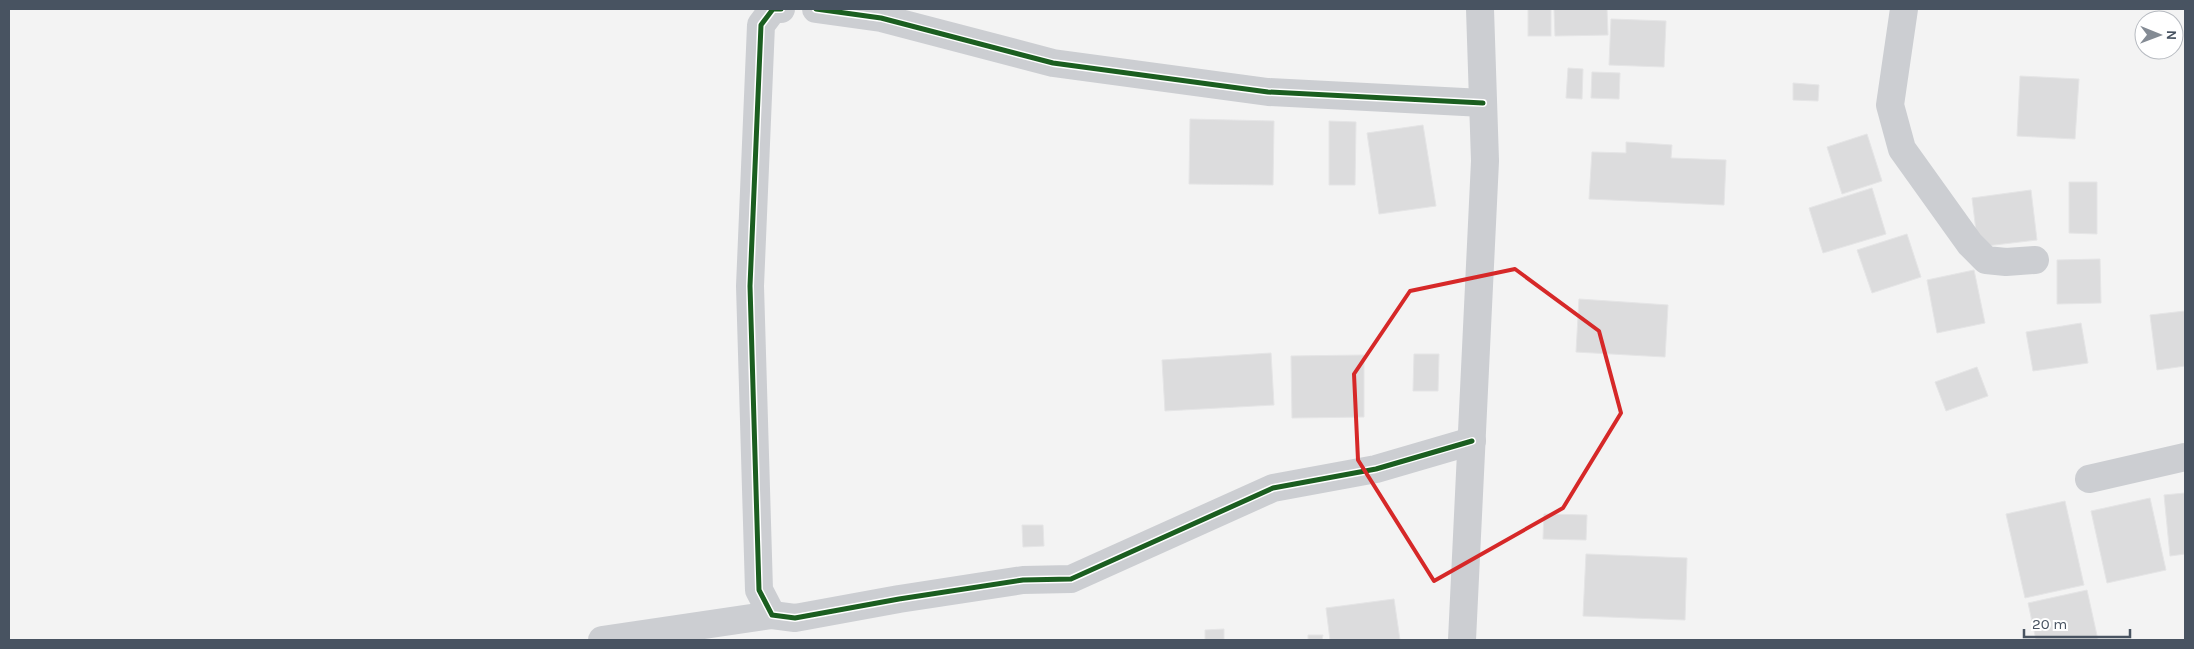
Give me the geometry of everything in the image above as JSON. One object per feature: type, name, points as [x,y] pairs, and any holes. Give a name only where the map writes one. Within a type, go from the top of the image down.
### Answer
[{"type":"street","points":[[772,615],[759,590],[750,286],[761,25],[773,9],[781,9]]},
{"type":"street","points":[[816,9],[881,18],[1053,63],[1268,92],[1483,103]]},
{"type":"street","points":[[1462,640],[1485,162],[1480,9]]},
{"type":"street","points":[[1904,9],[1890,105],[1902,149],[1970,244],[1986,260],[2006,262],[2035,260]]},
{"type":"street","points":[[602,640],[772,615],[795,618],[898,599],[1023,580],[1071,579],[1273,488],[1376,469],[1472,441]]},
{"type":"street","points":[[2089,480],[2185,457]]},
{"type":"highlighted area","points":[[1515,269],[1599,331],[1621,413],[1563,508],[1434,581],[1358,460],[1354,374],[1410,291]]},
{"type":"building","points":[[1528,9],[1551,9],[1551,36],[1528,36]]},
{"type":"building","points":[[1554,9],[1607,9],[1608,35],[1555,36]]},
{"type":"building","points":[[1611,19],[1666,21],[1664,67],[1609,65]]},
{"type":"building","points":[[1568,68],[1583,69],[1582,99],[1566,98]]},
{"type":"building","points":[[1592,72],[1620,73],[1619,99],[1591,98]]},
{"type":"building","points":[[2020,76],[2079,79],[2075,139],[2017,136]]},
{"type":"building","points":[[1793,83],[1819,85],[1818,101],[1793,100]]},
{"type":"building","points":[[1190,119],[1274,121],[1273,185],[1189,184]]},
{"type":"building","points":[[1329,121],[1356,122],[1355,185],[1329,185]]},
{"type":"building","points":[[1423,125],[1436,206],[1379,214],[1367,133]]},
{"type":"building","points":[[1867,134],[1882,181],[1842,194],[1827,147]]},
{"type":"building","points":[[1626,142],[1672,145],[1671,158],[1726,160],[1724,205],[1589,199],[1592,152],[1626,153]]},
{"type":"building","points":[[2069,182],[2097,182],[2097,234],[2069,233]]},
{"type":"building","points":[[1872,188],[1886,234],[1823,253],[1809,208]]},
{"type":"building","points":[[2031,190],[2037,240],[1978,247],[1972,198]]},
{"type":"building","points":[[1907,234],[1921,277],[1872,293],[1857,250]]},
{"type":"building","points":[[2100,259],[2101,303],[2057,304],[2057,260]]},
{"type":"building","points":[[1974,270],[1985,323],[1937,333],[1927,280]]},
{"type":"building","points":[[1579,299],[1668,305],[1665,357],[1576,352]]},
{"type":"building","points":[[2185,311],[2185,366],[2157,370],[2150,315]]},
{"type":"building","points":[[2081,323],[2088,363],[2033,371],[2026,332]]},
{"type":"building","points":[[1271,353],[1274,405],[1165,411],[1162,360]]},
{"type":"building","points":[[1414,354],[1439,354],[1438,391],[1413,391]]},
{"type":"building","points":[[1364,355],[1364,417],[1292,418],[1291,356]]},
{"type":"building","points":[[1977,367],[1988,396],[1946,411],[1935,382]]},
{"type":"building","points":[[2185,493],[2185,554],[2170,556],[2164,495]]},
{"type":"building","points":[[2150,498],[2166,570],[2107,583],[2091,511]]},
{"type":"building","points":[[2065,501],[2084,585],[2025,598],[2006,514]]},
{"type":"building","points":[[1544,514],[1587,515],[1586,540],[1543,539]]},
{"type":"building","points":[[1022,525],[1043,525],[1044,546],[1023,547]]},
{"type":"building","points":[[1586,554],[1687,558],[1685,620],[1583,616]]},
{"type":"building","points":[[2087,590],[2098,640],[2036,640],[2028,603]]},
{"type":"building","points":[[1394,599],[1400,640],[1330,640],[1326,608]]},
{"type":"building","points":[[1224,629],[1224,640],[1205,640],[1205,630]]},
{"type":"building","points":[[1308,635],[1323,635],[1322,640],[1308,640]]},
{"type":"cycle path","points":[[781,9],[773,9],[761,25],[750,286],[759,590],[772,615],[795,618],[899,599],[1023,580],[1071,579],[1273,488],[1376,469],[1472,441]]},
{"type":"cycle path","points":[[816,9],[881,18],[1053,63],[1268,92],[1483,103]]}]
